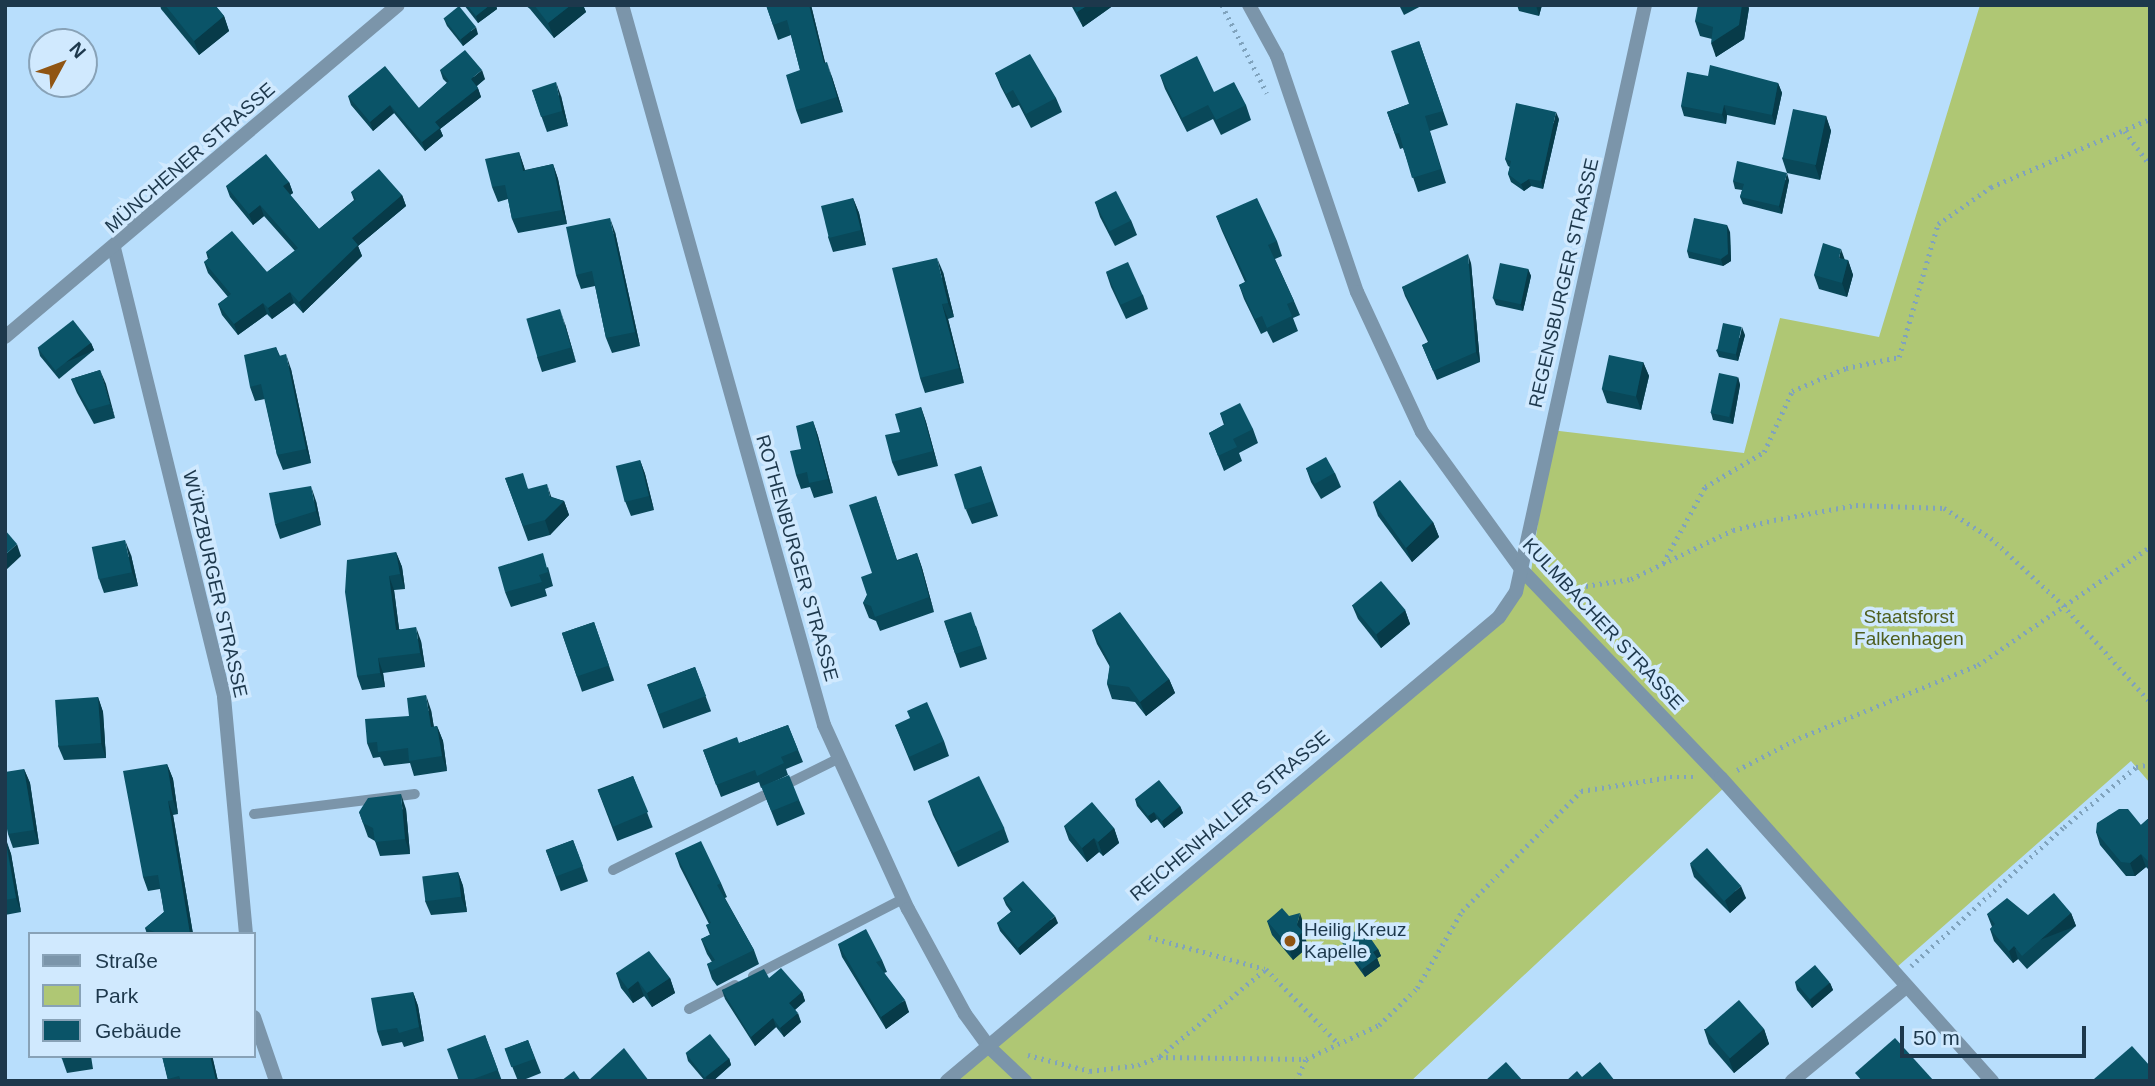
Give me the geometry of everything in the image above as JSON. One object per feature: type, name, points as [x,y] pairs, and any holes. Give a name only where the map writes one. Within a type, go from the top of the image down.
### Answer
[{"type":"street","name":"MÜNCHENER STRASSE","points":[[5,337],[114,248],[398,5]]},
{"type":"street","name":"ROTHENBURGER STRASSE","points":[[622,5],[824,725],[903,900],[965,1014],[989,1047],[1026,1081]]},
{"type":"street","name":"KULMBACHER STRASSE","points":[[1249,5],[1277,56],[1357,292],[1422,432],[1521,569],[1721,778],[1992,1081]]},
{"type":"street","name":"REGENSBURGER STRASSE","points":[[1521,569],[1645,5]]},
{"type":"street","name":"WÜRZBURGER STRASSE","points":[[114,248],[224,697],[246,932]]},
{"type":"street","name":"REICHENHALLER STRASSE","points":[[947,1081],[1499,617],[1516,592],[1521,569]]},
{"type":"street","points":[[1792,1081],[1902,983]]},
{"type":"street","points":[[256,1023],[276,1081]]},
{"type":"lane","points":[[613,870],[838,759]]},
{"type":"lane","points":[[254,814],[415,794]]},
{"type":"lane","points":[[689,1009],[903,900]]},
{"type":"path","points":[[1663,563],[1705,487],[1764,452],[1792,391],[1846,368],[1899,357],[1938,223],[1991,187],[2150,119]]},
{"type":"path","points":[[2125,131],[2150,165]]},
{"type":"path","points":[[1543,592],[1631,579],[1733,530],[1774,520],[1856,505],[1944,508],[1991,538],[2063,605],[2150,702]]},
{"type":"path","points":[[1159,1057],[1306,1059],[1379,1025],[1417,988],[1462,911],[1581,791],[1670,776],[1721,778],[1799,738],[1978,665],[2150,547]]},
{"type":"path","points":[[1902,983],[2064,827],[2136,768],[2150,764]]},
{"type":"path","points":[[1124,930],[1266,969],[1339,1044]]},
{"type":"path","points":[[1000,1037],[1030,1057],[1090,1071],[1138,1065],[1159,1057],[1266,969]]},
{"type":"path","points":[[1296,1081],[1306,1059]]},
{"type":"green space","name":"Staatsforst Falkenhagen","points":[[1980,5],[2150,5],[2150,783],[2131,761],[1897,967],[1727,785],[1411,1081],[938,1081],[1499,619],[1531,572],[1551,430],[1744,453],[1780,318],[1879,337]]},
{"type":"building","points":[[165,5],[215,5],[224,16],[194,41]]},
{"type":"building","points":[[467,5],[490,5],[476,16]]},
{"type":"building","points":[[534,5],[571,5],[548,23]]},
{"type":"building","points":[[766,5],[809,5],[824,63],[827,62],[837,97],[796,110],[786,75],[800,70],[787,20],[773,25]]},
{"type":"building","points":[[1073,5],[1088,5],[1077,12]]},
{"type":"building","points":[[1698,5],[1742,5],[1739,25],[1711,43],[1713,27],[1695,21]]},
{"type":"building","points":[[459,6],[476,27],[460,40],[443,19]]},
{"type":"building","points":[[1419,41],[1443,111],[1425,116],[1441,169],[1412,178],[1399,133],[1395,134],[1387,112],[1409,104],[1391,51]]},
{"type":"building","points":[[465,50],[482,70],[471,79],[478,88],[435,122],[440,128],[422,142],[390,105],[370,122],[348,96],[385,66],[419,108],[449,81],[440,70]]},
{"type":"building","points":[[1030,54],[1056,98],[1026,114],[1013,90],[1006,94],[995,73]]},
{"type":"building","points":[[1197,56],[1214,92],[1234,82],[1246,105],[1216,120],[1208,105],[1182,118],[1160,75]]},
{"type":"building","points":[[1710,65],[1778,83],[1772,115],[1724,105],[1722,114],[1681,106],[1687,72],[1708,76]]},
{"type":"building","points":[[556,82],[562,111],[541,117],[532,90]]},
{"type":"building","points":[[1516,103],[1556,112],[1541,181],[1529,179],[1521,184],[1508,174],[1511,161],[1505,159]]},
{"type":"building","points":[[1793,109],[1826,116],[1816,165],[1783,158]]},
{"type":"building","points":[[519,152],[523,171],[553,164],[562,210],[512,219],[505,185],[492,187],[485,159]]},
{"type":"building","points":[[266,154],[289,182],[283,186],[319,229],[356,199],[351,192],[379,169],[402,195],[352,238],[358,245],[299,302],[290,292],[268,308],[263,303],[234,324],[218,304],[231,294],[204,262],[210,257],[206,252],[232,231],[267,272],[298,248],[260,205],[249,214],[226,186]]},
{"type":"building","points":[[1737,161],[1787,173],[1779,206],[1740,197],[1744,184],[1733,181]]},
{"type":"building","points":[[1116,191],[1131,220],[1110,231],[1095,202]]},
{"type":"building","points":[[853,198],[861,230],[829,238],[821,206]]},
{"type":"building","points":[[1257,198],[1277,241],[1268,245],[1294,301],[1287,304],[1292,316],[1267,328],[1262,316],[1255,319],[1239,285],[1247,281],[1216,216]]},
{"type":"building","points":[[610,218],[635,332],[606,338],[592,271],[576,275],[566,227]]},
{"type":"building","points":[[1694,218],[1727,225],[1728,254],[1721,259],[1687,251]]},
{"type":"building","points":[[1823,243],[1841,249],[1839,258],[1848,260],[1842,283],[1814,275]]},
{"type":"building","points":[[1468,254],[1476,352],[1433,371],[1422,345],[1429,342],[1402,287]]},
{"type":"building","points":[[937,258],[948,303],[942,304],[959,368],[920,378],[892,268]]},
{"type":"building","points":[[1128,262],[1143,295],[1121,305],[1106,272]]},
{"type":"building","points":[[1500,263],[1528,269],[1521,304],[1493,298]]},
{"type":"building","points":[[560,309],[571,347],[537,357],[526,319]]},
{"type":"building","points":[[73,320],[91,343],[55,371],[38,348]]},
{"type":"building","points":[[1723,323],[1742,327],[1736,354],[1717,350]]},
{"type":"building","points":[[276,347],[279,356],[286,354],[306,449],[277,455],[261,384],[250,387],[244,355]]},
{"type":"building","points":[[1609,355],[1643,362],[1636,397],[1602,389]]},
{"type":"building","points":[[100,370],[110,404],[89,410],[71,379]]},
{"type":"building","points":[[1719,373],[1738,377],[1729,417],[1710,413]]},
{"type":"building","points":[[1240,403],[1253,429],[1233,439],[1237,447],[1218,456],[1209,433],[1225,424],[1220,413]]},
{"type":"building","points":[[921,407],[933,451],[892,462],[885,435],[900,432],[895,414]]},
{"type":"building","points":[[813,421],[828,479],[809,483],[807,472],[796,475],[790,451],[801,449],[796,426]]},
{"type":"building","points":[[1326,457],[1335,473],[1315,484],[1306,468]]},
{"type":"building","points":[[640,460],[649,496],[625,502],[616,466]]},
{"type":"building","points":[[981,466],[992,501],[965,510],[954,474]]},
{"type":"building","points":[[523,473],[528,489],[547,484],[550,497],[564,501],[545,520],[523,526],[505,478]]},
{"type":"building","points":[[1400,480],[1433,522],[1406,548],[1373,502]]},
{"type":"building","points":[[311,486],[316,511],[275,524],[269,493]]},
{"type":"building","points":[[876,496],[897,561],[917,553],[929,597],[875,617],[871,606],[863,603],[867,595],[861,577],[872,573],[849,505]]},
{"type":"building","points":[[5,530],[17,544],[5,555]]},
{"type":"building","points":[[125,540],[132,572],[99,579],[92,547]]},
{"type":"building","points":[[396,552],[400,574],[389,576],[396,630],[416,627],[420,653],[378,658],[380,673],[357,676],[345,592],[347,560]]},
{"type":"building","points":[[543,553],[548,572],[539,575],[542,582],[505,592],[498,567]]},
{"type":"building","points":[[1381,581],[1405,610],[1376,635],[1352,605]]},
{"type":"building","points":[[971,612],[982,645],[955,654],[944,621]]},
{"type":"building","points":[[1120,612],[1169,679],[1140,702],[1129,687],[1107,684],[1110,663],[1092,630]]},
{"type":"building","points":[[594,622],[609,665],[577,677],[562,633]]},
{"type":"building","points":[[695,667],[706,696],[658,714],[647,685]]},
{"type":"building","points":[[426,695],[431,727],[437,726],[442,756],[409,761],[408,748],[378,752],[377,742],[367,743],[365,719],[409,716],[407,698]]},
{"type":"building","points":[[98,697],[101,743],[58,746],[55,700]]},
{"type":"building","points":[[927,702],[944,741],[909,757],[895,725],[910,718],[907,711]]},
{"type":"building","points":[[788,725],[798,750],[781,757],[784,763],[757,776],[755,770],[716,785],[703,750],[737,737],[739,743]]},
{"type":"building","points":[[167,764],[173,800],[168,801],[190,932],[154,932],[145,928],[164,912],[158,875],[143,877],[123,771]]},
{"type":"building","points":[[24,769],[34,830],[8,834],[5,819],[5,772]]},
{"type":"building","points":[[789,775],[799,800],[771,811],[761,786]]},
{"type":"building","points":[[633,776],[648,812],[613,827],[598,791]]},
{"type":"building","points":[[979,776],[1004,828],[953,853],[928,801]]},
{"type":"building","points":[[1159,780],[1180,806],[1162,821],[1154,812],[1148,816],[1135,799]]},
{"type":"building","points":[[401,794],[405,839],[375,842],[373,828],[363,823],[359,812],[368,798]]},
{"type":"building","points":[[1092,802],[1114,828],[1098,842],[1094,838],[1082,848],[1064,826]]},
{"type":"building","points":[[2119,809],[2128,809],[2141,825],[2150,817],[2150,863],[2141,854],[2130,863],[2121,862],[2096,832],[2097,823]]},
{"type":"building","points":[[5,839],[16,898],[5,900]]},
{"type":"building","points":[[573,840],[583,866],[556,877],[546,850]]},
{"type":"building","points":[[701,841],[721,883],[717,885],[754,950],[711,971],[707,964],[715,960],[701,939],[711,934],[706,925],[711,923],[675,853]]},
{"type":"building","points":[[1707,848],[1741,886],[1724,901],[1690,863]]},
{"type":"building","points":[[458,872],[461,897],[425,901],[422,876]]},
{"type":"building","points":[[1023,881],[1055,916],[1018,948],[997,923],[1013,910],[1003,898]]},
{"type":"building","points":[[2054,893],[2071,913],[2022,956],[2014,946],[2009,951],[1990,929],[1995,924],[1987,914],[2007,898],[2028,915]]},
{"type":"building","points":[[1282,908],[1289,916],[1300,913],[1297,925],[1303,932],[1288,945],[1267,921]]},
{"type":"building","points":[[1362,926],[1378,949],[1373,952],[1377,958],[1362,969],[1342,941]]},
{"type":"building","points":[[866,929],[882,960],[876,962],[905,1000],[881,1017],[838,944]]},
{"type":"building","points":[[649,951],[670,978],[647,993],[638,981],[628,989],[616,973]]},
{"type":"building","points":[[1815,965],[1830,983],[1810,999],[1795,982]]},
{"type":"building","points":[[781,968],[802,992],[789,1003],[798,1013],[780,1028],[773,1018],[751,1037],[722,990],[764,969],[769,978]]},
{"type":"building","points":[[413,992],[419,1027],[399,1033],[397,1028],[377,1031],[371,998]]},
{"type":"building","points":[[1739,1000],[1764,1029],[1730,1058],[1705,1030]]},
{"type":"building","points":[[710,1034],[729,1058],[705,1078],[686,1053]]},
{"type":"building","points":[[485,1035],[498,1070],[468,1081],[459,1081],[447,1049]]},
{"type":"building","points":[[1895,1038],[1934,1081],[1862,1081],[1855,1073]]},
{"type":"building","points":[[528,1040],[535,1059],[511,1067],[505,1049]]},
{"type":"building","points":[[2132,1046],[2150,1066],[2148,1081],[2094,1079]]},
{"type":"building","points":[[624,1048],[649,1081],[588,1081]]},
{"type":"building","points":[[163,1058],[210,1058],[216,1081],[181,1081],[179,1076],[168,1079]]},
{"type":"building","points":[[1506,1062],[1523,1081],[1485,1081]]},
{"type":"building","points":[[1600,1062],[1615,1081],[1566,1081],[1577,1071],[1582,1077]]},
{"type":"building","points":[[574,1071],[581,1081],[561,1081]]},
{"type":"place","name":"Heilig Kreuz Kapelle","points":[[1290,941]]}]
